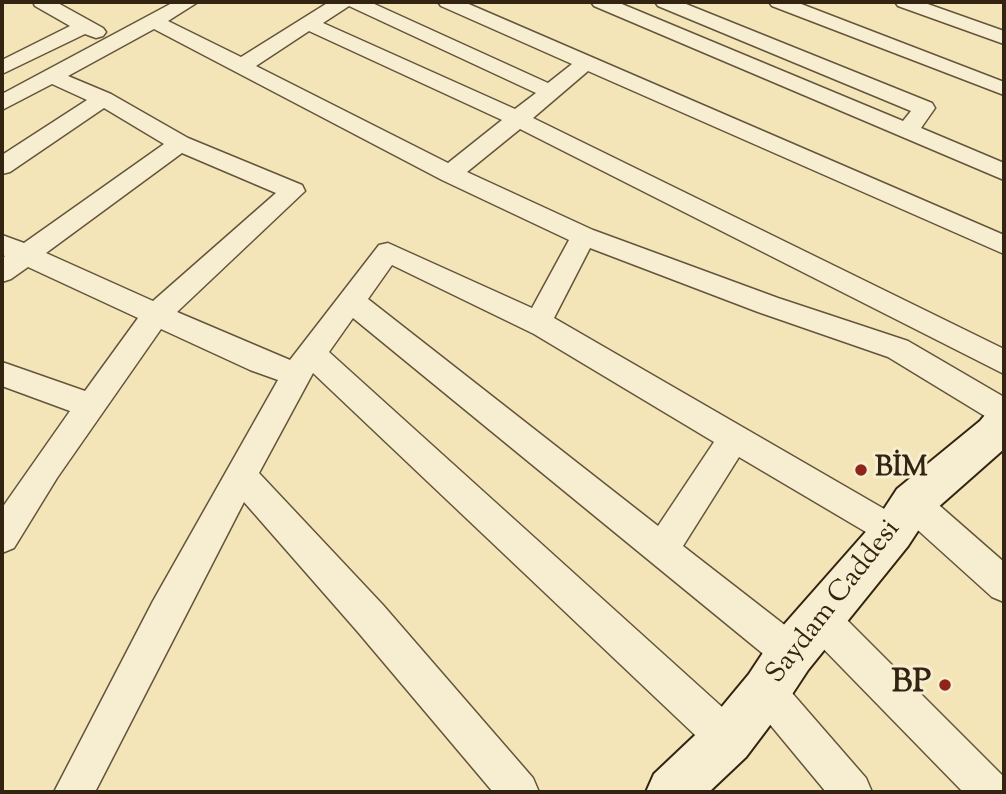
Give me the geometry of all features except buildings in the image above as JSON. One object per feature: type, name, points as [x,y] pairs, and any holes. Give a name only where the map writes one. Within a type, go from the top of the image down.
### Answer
[{"type":"main road","name":"Saydam Caddesi","points":[[672,792],[728,738],[805,636],[903,517],[1002,427]]},
{"type":"street","points":[[41,2],[113,42]]},
{"type":"street","points":[[2,103],[188,2]]},
{"type":"street","points":[[243,65],[342,2]]},
{"type":"street","points":[[355,2],[551,92]]},
{"type":"street","points":[[448,2],[1004,245]]},
{"type":"street","points":[[601,2],[1004,172]]},
{"type":"street","points":[[665,2],[924,108],[908,131]]},
{"type":"street","points":[[779,2],[1004,89]]},
{"type":"street","points":[[905,2],[1004,38]]},
{"type":"street","points":[[152,20],[450,174],[584,236],[768,305],[898,349],[1002,427]]},
{"type":"street","points":[[307,23],[518,119],[1004,362]]},
{"type":"street","points":[[2,68],[85,26]]},
{"type":"street","points":[[450,174],[587,62]]},
{"type":"street","points":[[2,537],[157,314],[293,191],[180,143],[103,99],[51,76]]},
{"type":"street","points":[[2,166],[103,99]]},
{"type":"street","points":[[2,272],[13,250],[180,143]]},
{"type":"street","points":[[538,323],[584,236]]},
{"type":"street","points":[[13,250],[260,362],[304,364],[728,738]]},
{"type":"street","points":[[74,792],[166,614],[304,364],[388,252],[538,323],[734,439],[903,517],[1004,585]]},
{"type":"street","points":[[351,301],[662,549],[805,636],[991,792]]},
{"type":"street","points":[[2,375],[91,406]]},
{"type":"street","points":[[662,549],[734,439]]},
{"type":"street","points":[[241,475],[370,618],[520,792]]},
{"type":"street","points":[[766,691],[852,792]]},
{"type":"place","name":"BİM","points":[[861,470]]},
{"type":"place","name":"BP","points":[[945,685]]}]
